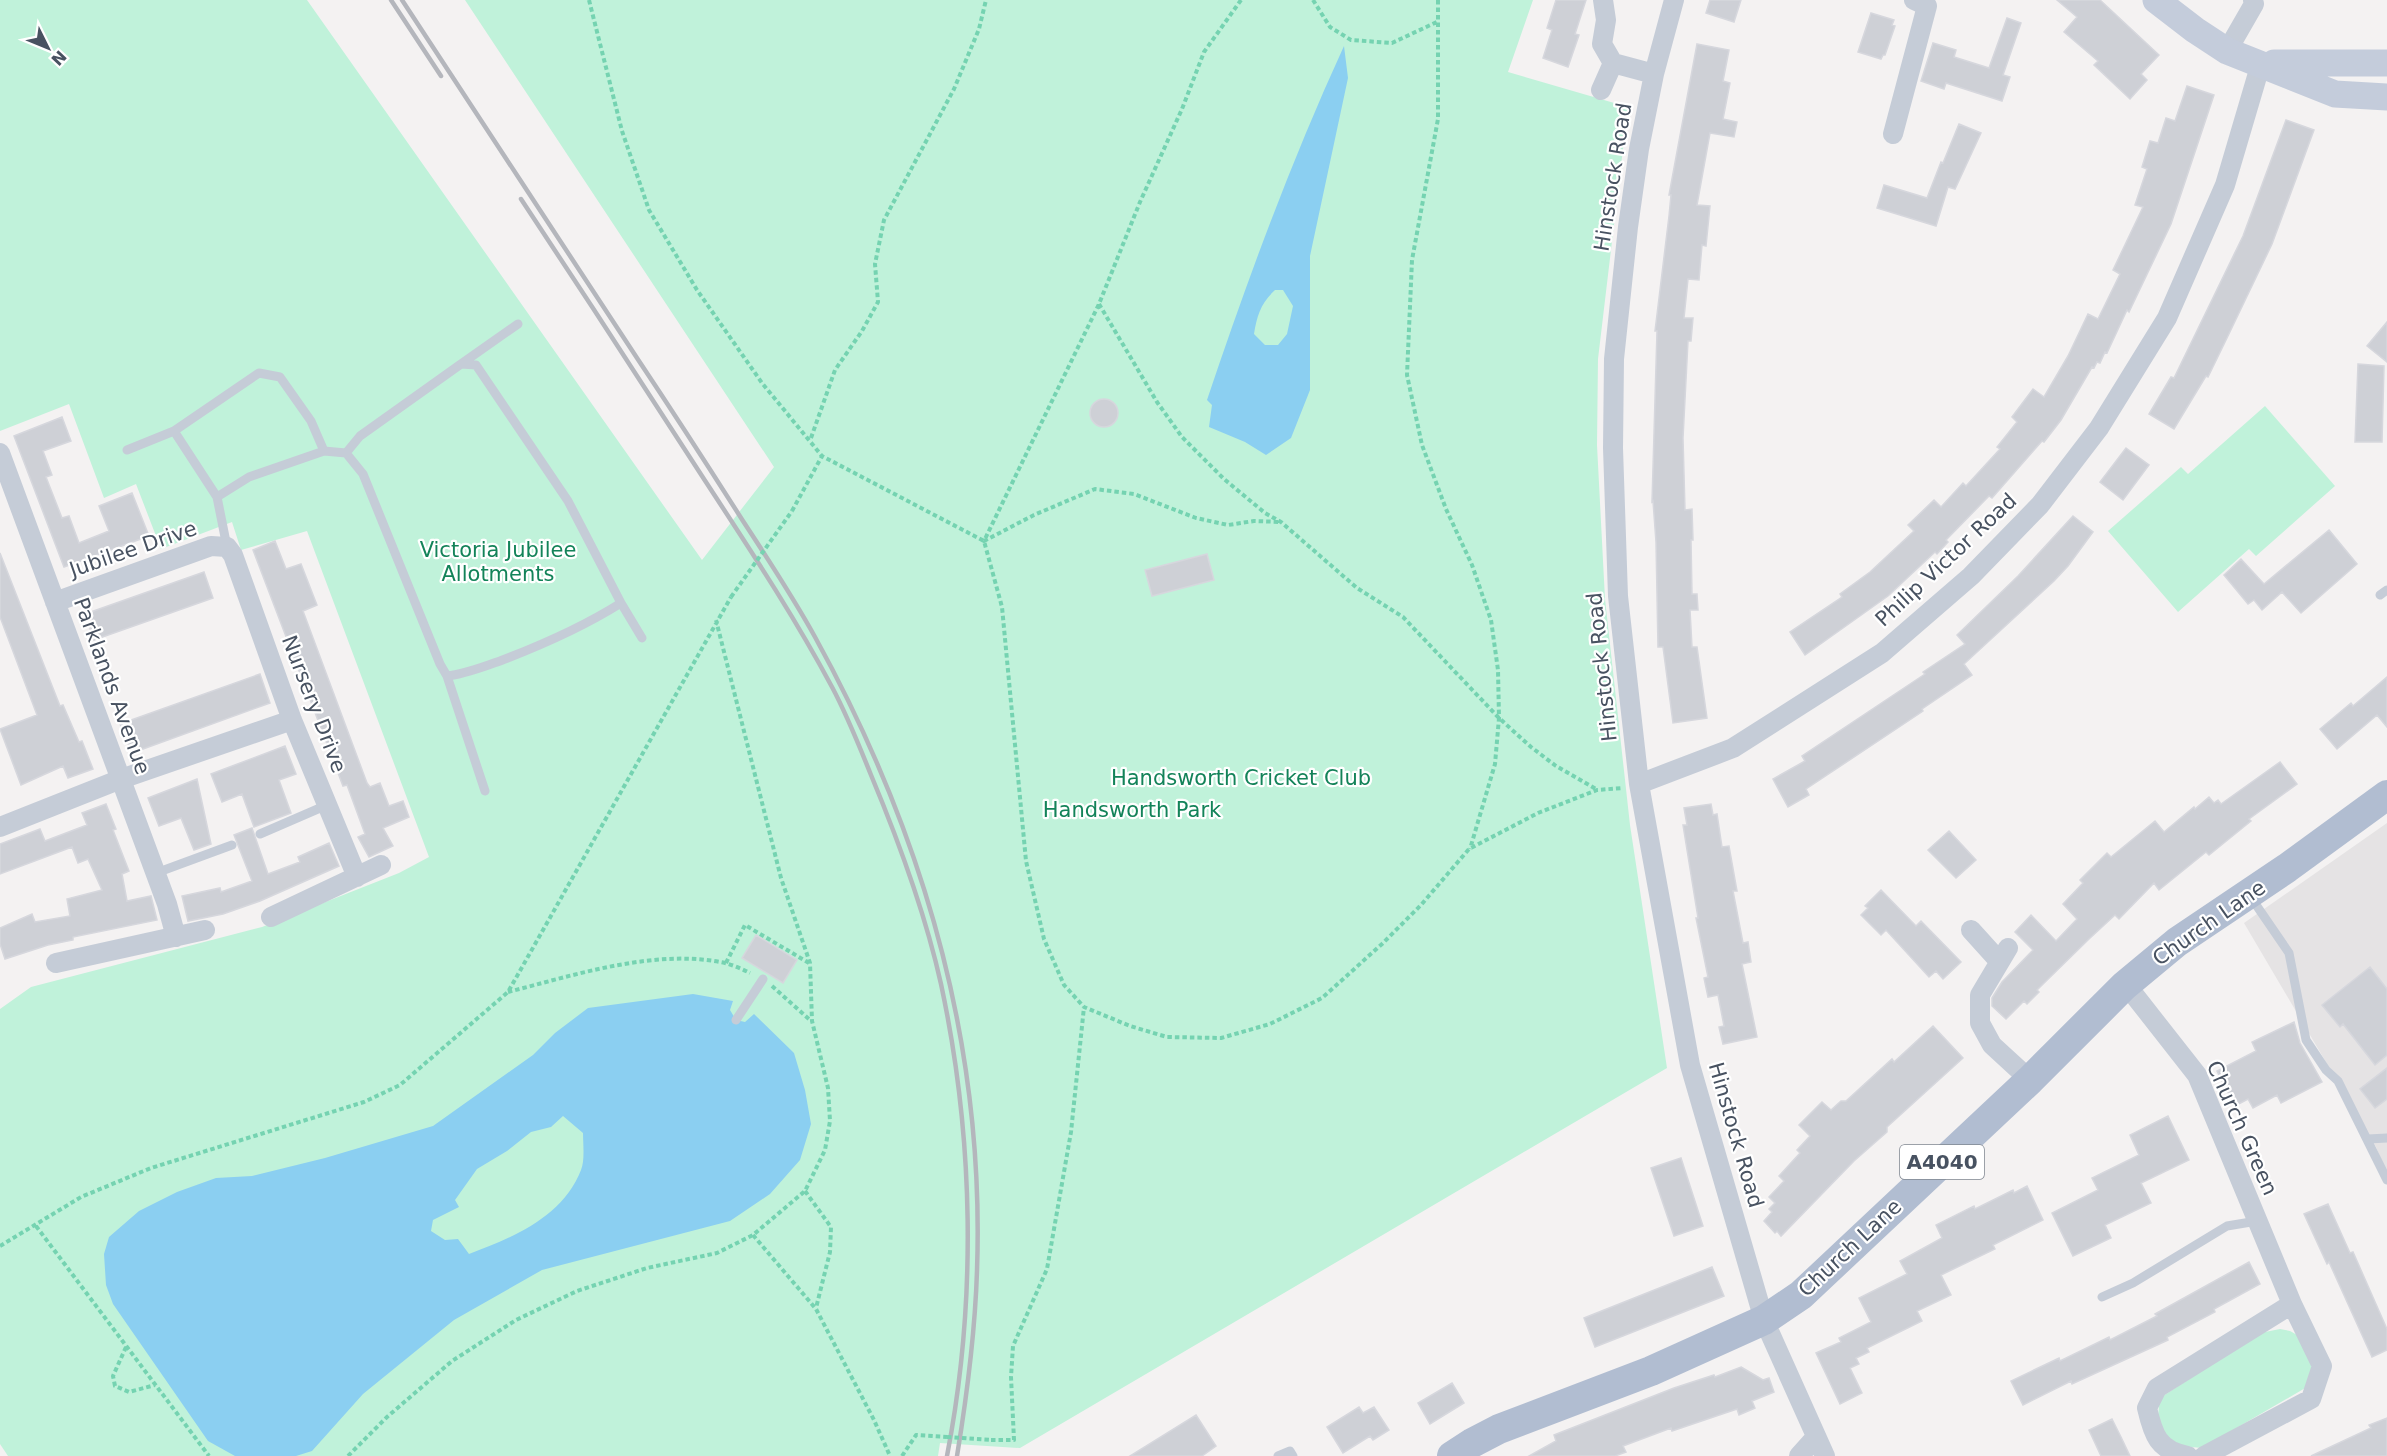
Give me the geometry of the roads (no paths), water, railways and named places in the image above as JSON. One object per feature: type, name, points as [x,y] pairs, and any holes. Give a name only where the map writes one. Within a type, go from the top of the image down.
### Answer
[{"type":"main road","name":"Church Lane","points":[[1452,1456],[1499,1429],[1651,1371],[1764,1320],[1801,1294],[2030,1080],[2124,986],[2177,942],[2249,894],[2387,795]]},
{"type":"street","points":[[1603,0],[1606,20],[1602,44],[1612,63],[1654,74]]},
{"type":"street","name":"Hinstock Road","points":[[1674,0],[1654,74],[1635,183],[1614,359],[1612,448],[1618,596],[1639,784],[1690,1065],[1764,1320],[1825,1456]]},
{"type":"street","points":[[1893,134],[1927,6],[1914,0]]},
{"type":"street","points":[[2156,0],[2194,30],[2227,51],[2334,94],[2387,97]]},
{"type":"street","points":[[2227,51],[2254,4],[2253,0]]},
{"type":"street","points":[[1601,90],[1612,63]]},
{"type":"street","points":[[2261,63],[2387,63]]},
{"type":"street","name":"Philip Victor Road","points":[[1639,784],[1733,747],[1882,653],[1971,576],[2040,505],[2099,428],[2167,318],[2225,185],[2261,63]]},
{"type":"street","name":"Parklands Avenue","points":[[0,453],[156,873],[176,937]]},
{"type":"street","name":"Jubilee Drive","points":[[55,602],[211,546],[227,547]]},
{"type":"street","name":"Nursery Drive","points":[[227,547],[232,555],[292,720],[357,878]]},
{"type":"street","points":[[0,827],[121,779],[292,720]]},
{"type":"street","points":[[272,917],[381,866]]},
{"type":"street","points":[[56,963],[205,930]]},
{"type":"street","points":[[1971,930],[2004,955],[1980,995],[1980,1023],[1992,1045],[2030,1080]]},
{"type":"street","name":"Church Green","points":[[2124,986],[2135,996],[2197,1075],[2292,1304],[2322,1366],[2311,1399],[2204,1456]]},
{"type":"street","points":[[2188,1456],[2174,1454],[2153,1435],[2147,1408],[2157,1388],[2292,1304]]},
{"type":"street","points":[[1799,1456],[1816,1437]]},
{"type":"lane","points":[[346,453],[360,436],[518,324]]},
{"type":"lane","points":[[461,364],[476,364],[568,501],[621,603],[642,638]]},
{"type":"lane","points":[[127,450],[174,431],[259,373],[280,377],[310,421],[324,451]]},
{"type":"lane","points":[[174,431],[217,497],[227,547]]},
{"type":"lane","points":[[217,497],[249,477],[324,451],[346,453],[363,474],[440,664],[447,676],[485,791]]},
{"type":"lane","points":[[447,676],[460,675],[538,646],[603,615],[621,603]]},
{"type":"lane","points":[[260,834],[327,806]]},
{"type":"lane","points":[[156,873],[232,845]]},
{"type":"lane","points":[[2249,894],[2289,954],[2306,1040],[2326,1070],[2338,1081],[2387,1180]]},
{"type":"lane","points":[[736,1020],[763,979]]},
{"type":"lane","points":[[2368,1139],[2387,1138]]},
{"type":"lane","points":[[2102,1297],[2133,1283],[2227,1226],[2257,1221]]},
{"type":"lane","points":[[1278,1456],[1290,1451],[1293,1456]]},
{"type":"water","points":[[1344,46],[1348,78],[1310,256],[1310,390],[1291,438],[1266,455],[1245,442],[1209,427],[1212,405],[1207,400],[1271,222]],"holes":[[[1275,290],[1283,290],[1293,306],[1287,334],[1278,345],[1265,345],[1254,334],[1258,315],[1270,295]]]},
{"type":"water","points":[[693,994],[733,1001],[730,1010],[736,1020],[745,1022],[754,1014],[794,1053],[805,1090],[811,1124],[800,1160],[770,1194],[730,1221],[542,1270],[454,1320],[363,1394],[312,1451],[296,1456],[235,1456],[208,1441],[113,1304],[106,1285],[104,1254],[109,1237],[139,1211],[177,1192],[216,1178],[252,1176],[325,1158],[433,1126],[533,1055],[555,1033],[588,1008]],"holes":[[[563,1116],[583,1133],[582,1166],[573,1186],[562,1201],[534,1224],[502,1241],[469,1254],[458,1239],[445,1240],[431,1231],[433,1220],[459,1207],[455,1200],[477,1169],[507,1151],[531,1132],[551,1127]]]},
{"type":"railway","points":[[391,0],[441,76]]},
{"type":"railway","points":[[402,0],[789,593],[815,637],[853,711],[887,787],[916,864],[940,943],[958,1023],[970,1105],[977,1187],[977,1271],[970,1364],[957,1456]]},
{"type":"railway","points":[[521,199],[753,554],[817,660],[853,730],[892,826],[910,878],[941,984],[952,1042],[965,1160],[968,1220],[967,1279],[957,1398],[947,1456]]},
{"type":"park label","name":"Victoria Jubilee Allotments","points":[[498,562]]},
{"type":"park label","name":"Handsworth Cricket Club","points":[[1241,778]]},
{"type":"park label","name":"Handsworth Park","points":[[1132,810]]}]
